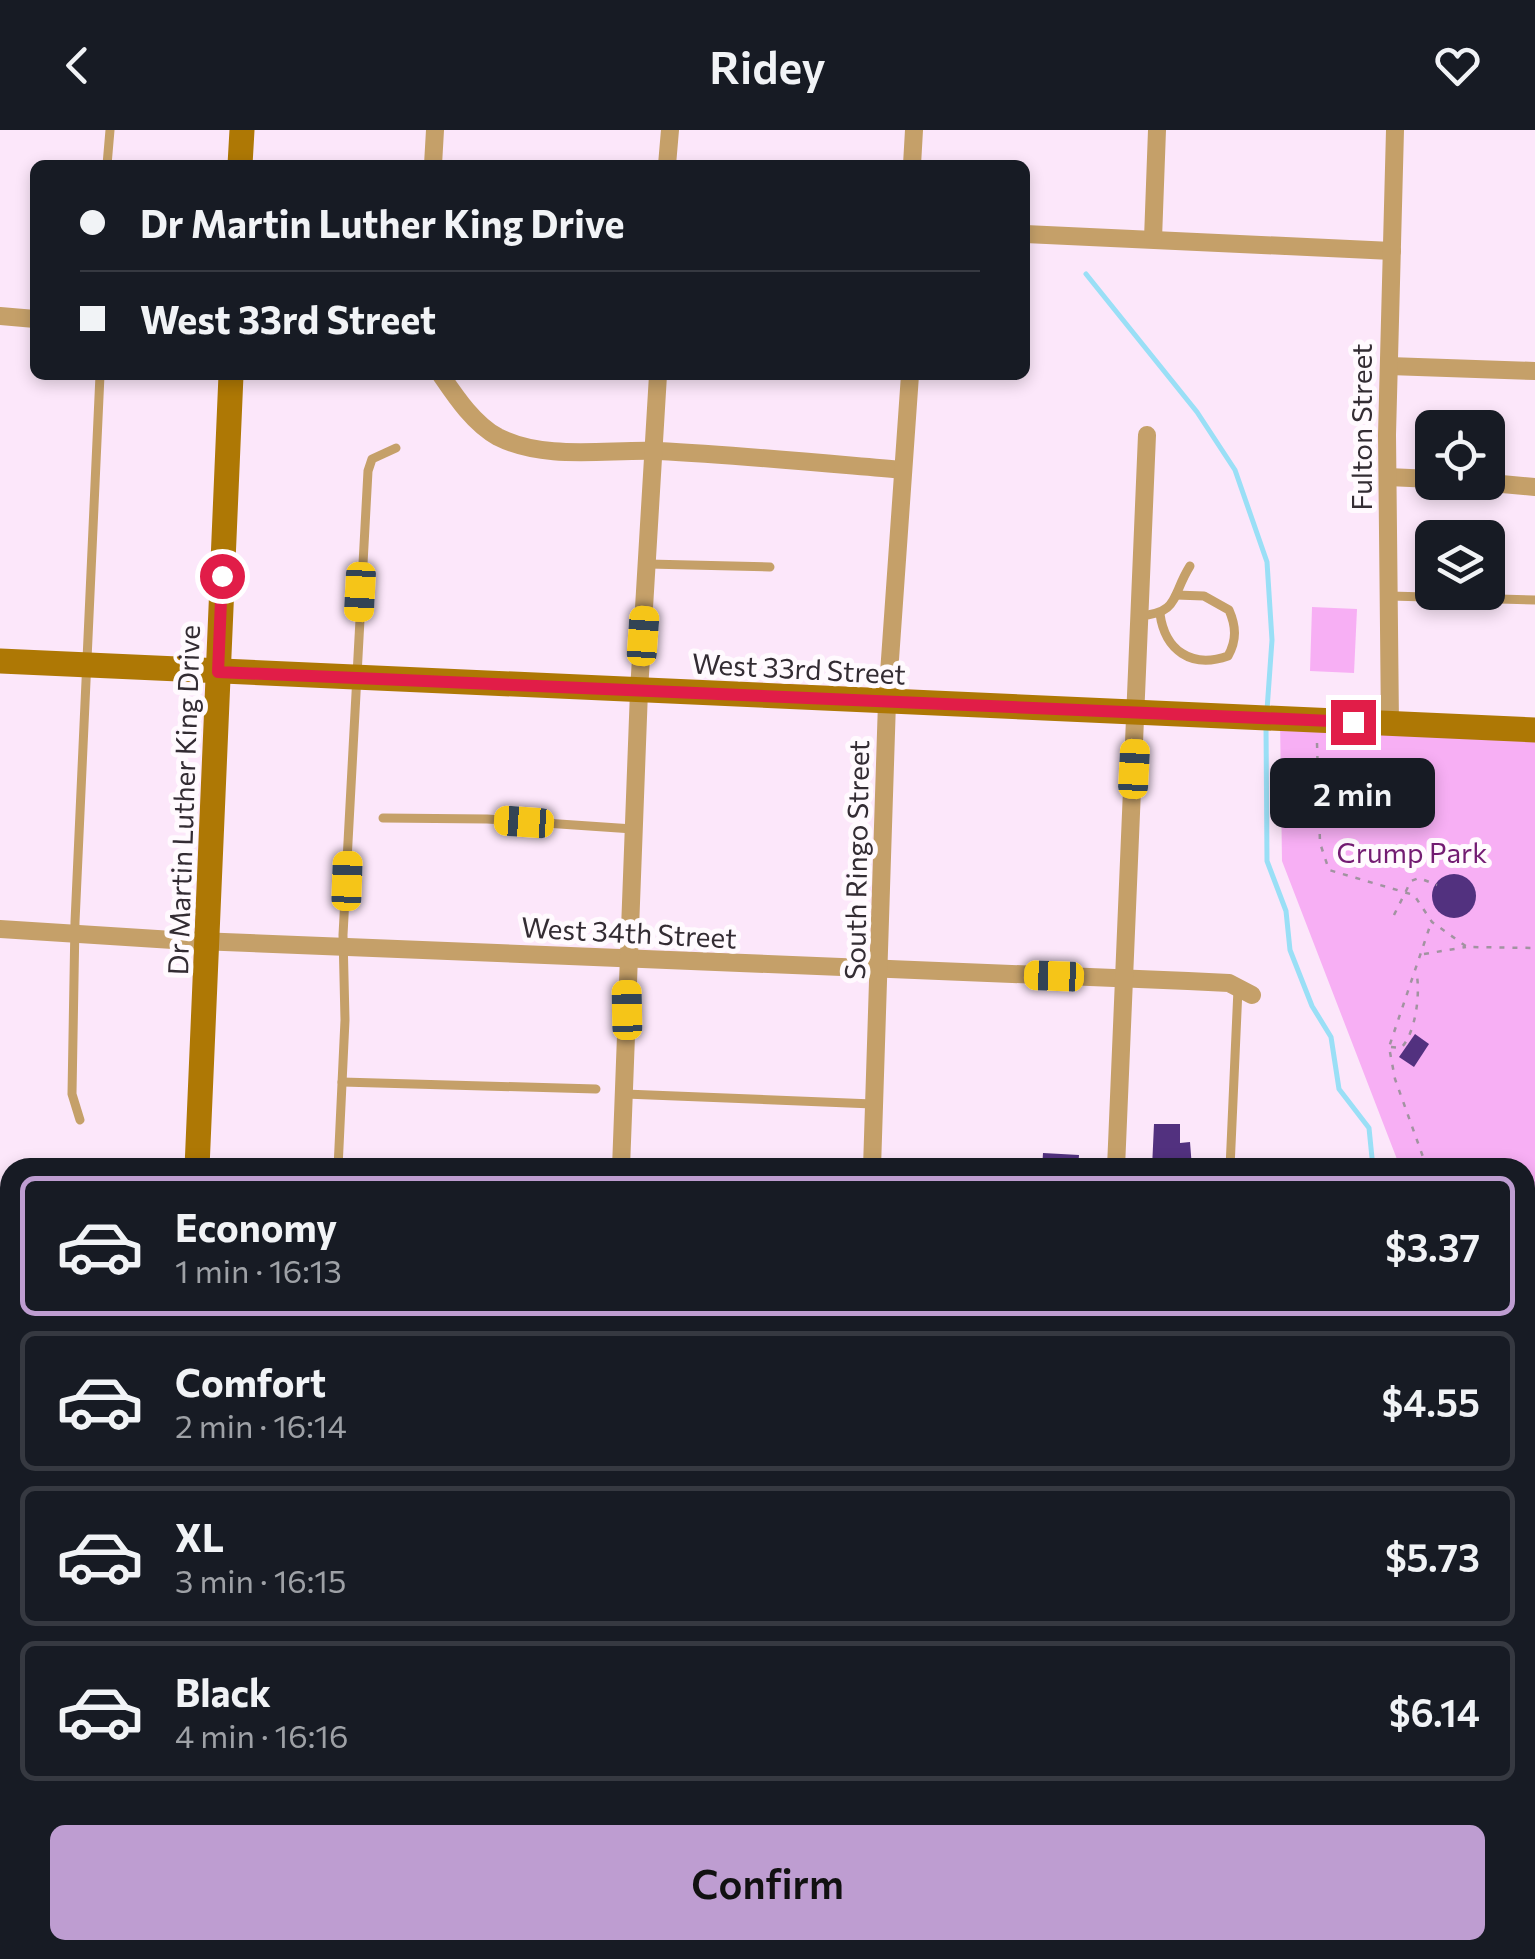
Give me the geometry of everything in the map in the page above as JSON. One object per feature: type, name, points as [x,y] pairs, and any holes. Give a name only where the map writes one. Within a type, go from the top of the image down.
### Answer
[{"type":"street","points":[[240,160],[242,130]]},
{"type":"street","points":[[433,160],[435,130]]},
{"type":"street","points":[[667,160],[670,130]]},
{"type":"street","points":[[912,160],[914,130]]},
{"type":"street","points":[[1153,239],[1157,130]]},
{"type":"street","name":"Fulton Street","points":[[1390,724],[1388,476],[1395,130]]},
{"type":"street","points":[[1030,234],[1392,251]]},
{"type":"street","points":[[0,316],[30,318]]},
{"type":"street","points":[[1389,366],[1535,371]]},
{"type":"street","name":"Dr Martin Luther King Drive","points":[[197,1158],[231,380]]},
{"type":"street","points":[[446,380],[481,424],[500,438],[522,446],[543,450],[654,451],[903,470]]},
{"type":"street","points":[[622,1158],[639,691],[658,380]]},
{"type":"street","name":"South Ringo Street","points":[[873,1158],[887,702],[910,380]]},
{"type":"street","points":[[1116,1158],[1147,435]]},
{"type":"street","points":[[1388,476],[1415,478]]},
{"type":"street","points":[[1505,484],[1535,487]]},
{"type":"street","name":"West 33rd Street","points":[[0,661],[1535,730]]},
{"type":"street","name":"West 34th Street","points":[[0,929],[344,948],[1124,978],[1245,991]]},
{"type":"lane","points":[[107,160],[110,130]]},
{"type":"lane","points":[[80,1120],[72,1094],[76,934],[100,380]]},
{"type":"lane","points":[[338,1158],[355,678],[368,472],[372,459],[396,448]]},
{"type":"lane","points":[[648,564],[770,566]]},
{"type":"lane","points":[[1139,616],[1160,614],[1172,605],[1190,566]]},
{"type":"lane","points":[[1160,614],[1163,635],[1178,651],[1206,659],[1228,656],[1234,646],[1235,630],[1230,610],[1204,596],[1176,595]]},
{"type":"lane","points":[[1390,596],[1535,600]]},
{"type":"lane","points":[[383,818],[487,819],[633,829]]},
{"type":"lane","points":[[1231,1158],[1245,991]]},
{"type":"lane","points":[[342,1082],[596,1089]]},
{"type":"lane","points":[[625,1094],[876,1104]]},
{"type":"path","points":[[1317,736],[1324,864],[1336,874],[1404,890],[1422,903],[1432,922],[1467,947]]},
{"type":"path","points":[[1394,916],[1404,890],[1419,878],[1437,884]]},
{"type":"path","points":[[1423,1158],[1394,1079],[1390,1046],[1432,922]]},
{"type":"path","points":[[1422,954],[1467,947],[1535,948]]},
{"type":"path","points":[[1390,1046],[1401,1048],[1408,1041],[1420,984],[1416,970]]},
{"type":"green space","points":[[1312,607],[1357,609],[1354,673],[1310,671]]},
{"type":"green space","name":"Crump Park","points":[[1280,719],[1535,731],[1535,1158],[1397,1158],[1282,861]]},
{"type":"building","points":[[1454,874],[1469,881],[1476,896],[1469,911],[1454,918],[1439,911],[1432,896],[1439,881]]},
{"type":"building","points":[[1415,1034],[1429,1044],[1414,1067],[1399,1057]]},
{"type":"building","points":[[1154,1124],[1180,1124],[1180,1143],[1190,1142],[1191,1158],[1152,1158]]},
{"type":"building","points":[[1043,1153],[1079,1155],[1079,1158],[1043,1158]]},
{"type":"waterway","points":[[1086,274],[1197,412],[1235,470],[1267,562],[1272,640],[1267,710]]},
{"type":"waterway","points":[[1266,726],[1267,861],[1286,911],[1290,950],[1312,1006],[1331,1037],[1339,1089],[1369,1128],[1372,1158]]},
{"type":"route","points":[[222,576],[218,672],[1353,722]]}]
